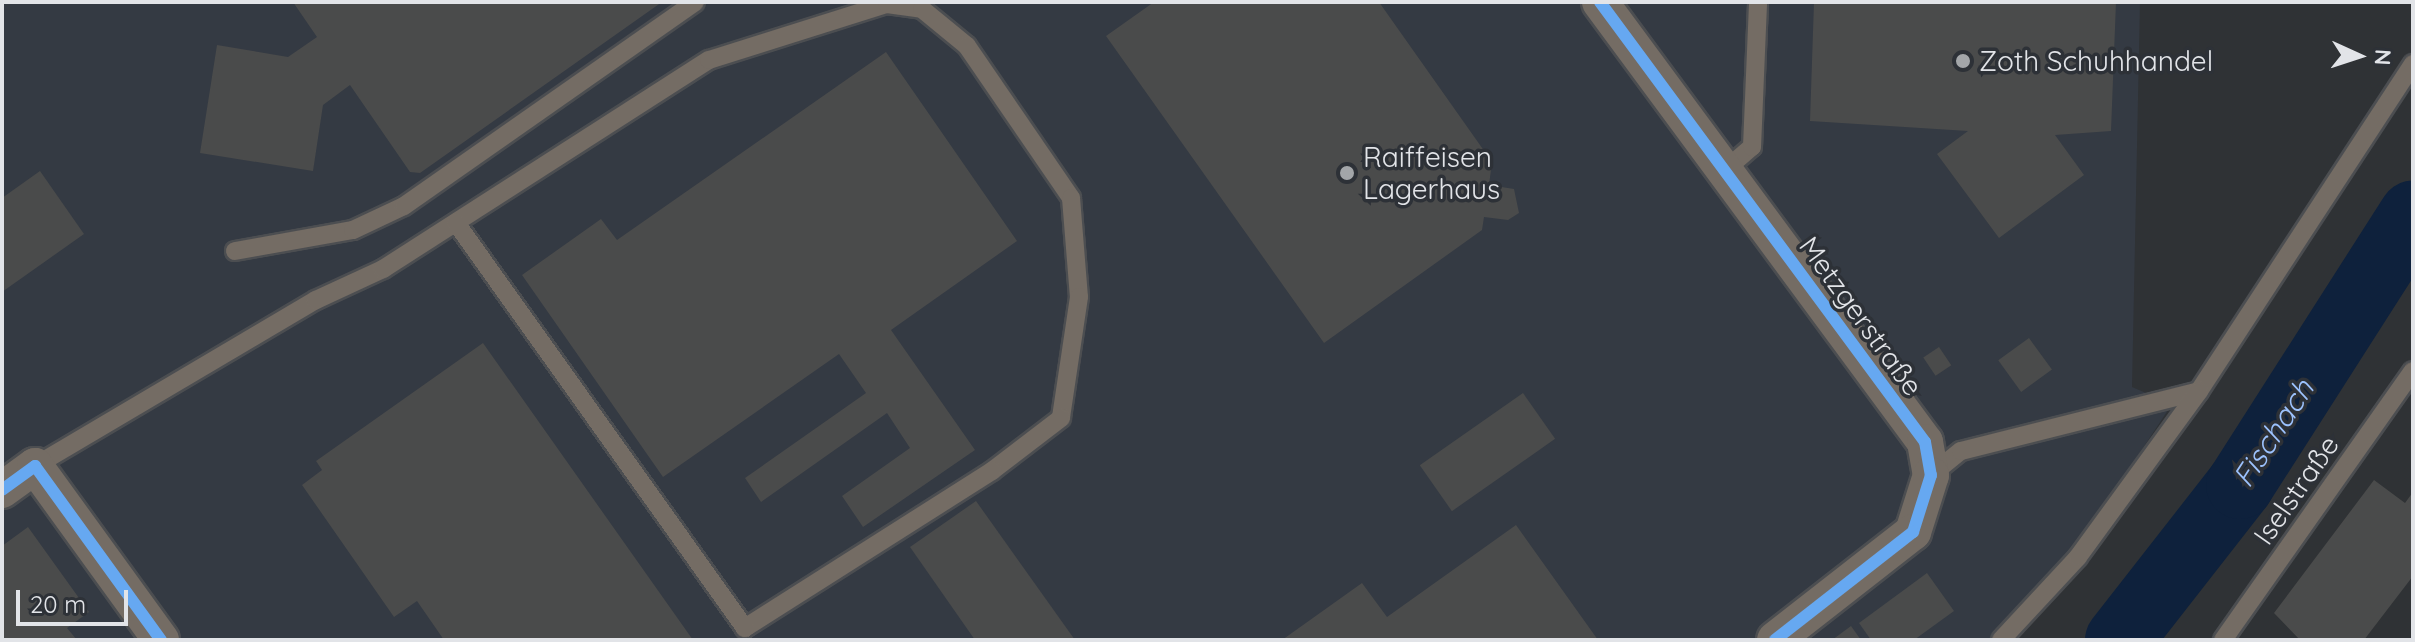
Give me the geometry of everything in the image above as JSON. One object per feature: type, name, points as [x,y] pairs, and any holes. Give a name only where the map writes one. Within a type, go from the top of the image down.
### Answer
[{"type":"street","name":"Metzgerstraße","points":[[1600,2],[1925,442],[1931,475]]},
{"type":"street","points":[[2,490],[35,466],[161,640]]},
{"type":"street","points":[[1775,640],[1913,532],[1931,475]]},
{"type":"lane","points":[[235,251],[353,230],[404,206],[695,2]]},
{"type":"lane","points":[[1724,171],[1752,147],[1758,2]]},
{"type":"lane","points":[[35,466],[456,223],[709,60],[887,4],[922,9],[967,46],[1071,198],[1079,297],[1061,418],[992,471],[745,628],[456,223]]},
{"type":"lane","points":[[2001,640],[2078,557],[2199,391],[2413,64]]},
{"type":"lane","name":"Iselstraße","points":[[2223,640],[2413,371]]},
{"type":"lane","points":[[1931,475],[1961,451],[2199,391]]},
{"type":"shaded area","points":[[2,2],[2140,2],[2132,387],[2172,404],[2081,542],[1989,640],[2,640]]},
{"type":"building","points":[[293,2],[662,2],[420,173],[410,172],[350,85],[323,105],[313,171],[200,153],[217,45],[288,57],[317,37]]},
{"type":"building","name":"Raiffeisen Lagerhaus","points":[[1154,2],[1379,2],[1492,162],[1489,185],[1514,189],[1519,213],[1508,220],[1484,217],[1482,230],[1324,343],[1106,36]]},
{"type":"building","name":"Zoth Schuhhandel","points":[[1814,2],[2116,2],[2111,131],[2055,135],[2084,175],[1999,238],[1937,154],[1968,131],[1810,121]]},
{"type":"building","points":[[886,52],[1017,241],[891,330],[975,450],[863,527],[842,496],[910,448],[887,413],[761,502],[745,478],[866,393],[839,354],[663,477],[522,275],[601,219],[617,240]]},
{"type":"building","points":[[40,171],[84,234],[2,292],[2,198]]},
{"type":"building","points":[[2029,338],[2052,370],[2021,392],[1998,360]]},
{"type":"building","points":[[483,343],[693,640],[444,640],[417,601],[394,617],[302,485],[322,470],[316,461]]},
{"type":"building","points":[[1939,347],[1951,365],[1936,376],[1923,358]]},
{"type":"building","points":[[1523,393],[1555,439],[1452,511],[1420,465]]},
{"type":"building","points":[[2374,480],[2405,503],[2413,492],[2413,576],[2364,640],[2300,640],[2274,613]]},
{"type":"building","points":[[976,501],[1075,640],[975,640],[910,547]]},
{"type":"building","points":[[1516,525],[1598,640],[1282,640],[1362,583],[1387,617]]},
{"type":"building","points":[[28,527],[89,612],[67,628],[77,640],[2,640],[2,546]]},
{"type":"building","points":[[1927,573],[1954,611],[1914,640],[1871,640],[1859,623]]},
{"type":"building","points":[[1851,626],[1861,640],[1832,640]]},
{"type":"waterway","name":"Fischach","points":[[2119,640],[2240,485],[2413,215]]},
{"type":"cycle path","points":[[1600,2],[1925,442],[1931,475],[1913,532],[1775,640]]},
{"type":"cycle path","points":[[2,490],[35,466],[161,640]]},
{"type":"place","name":"Zoth Schuhhandel","points":[[1963,61]]},
{"type":"place","name":"Raiffeisen Lagerhaus","points":[[1347,173]]}]
